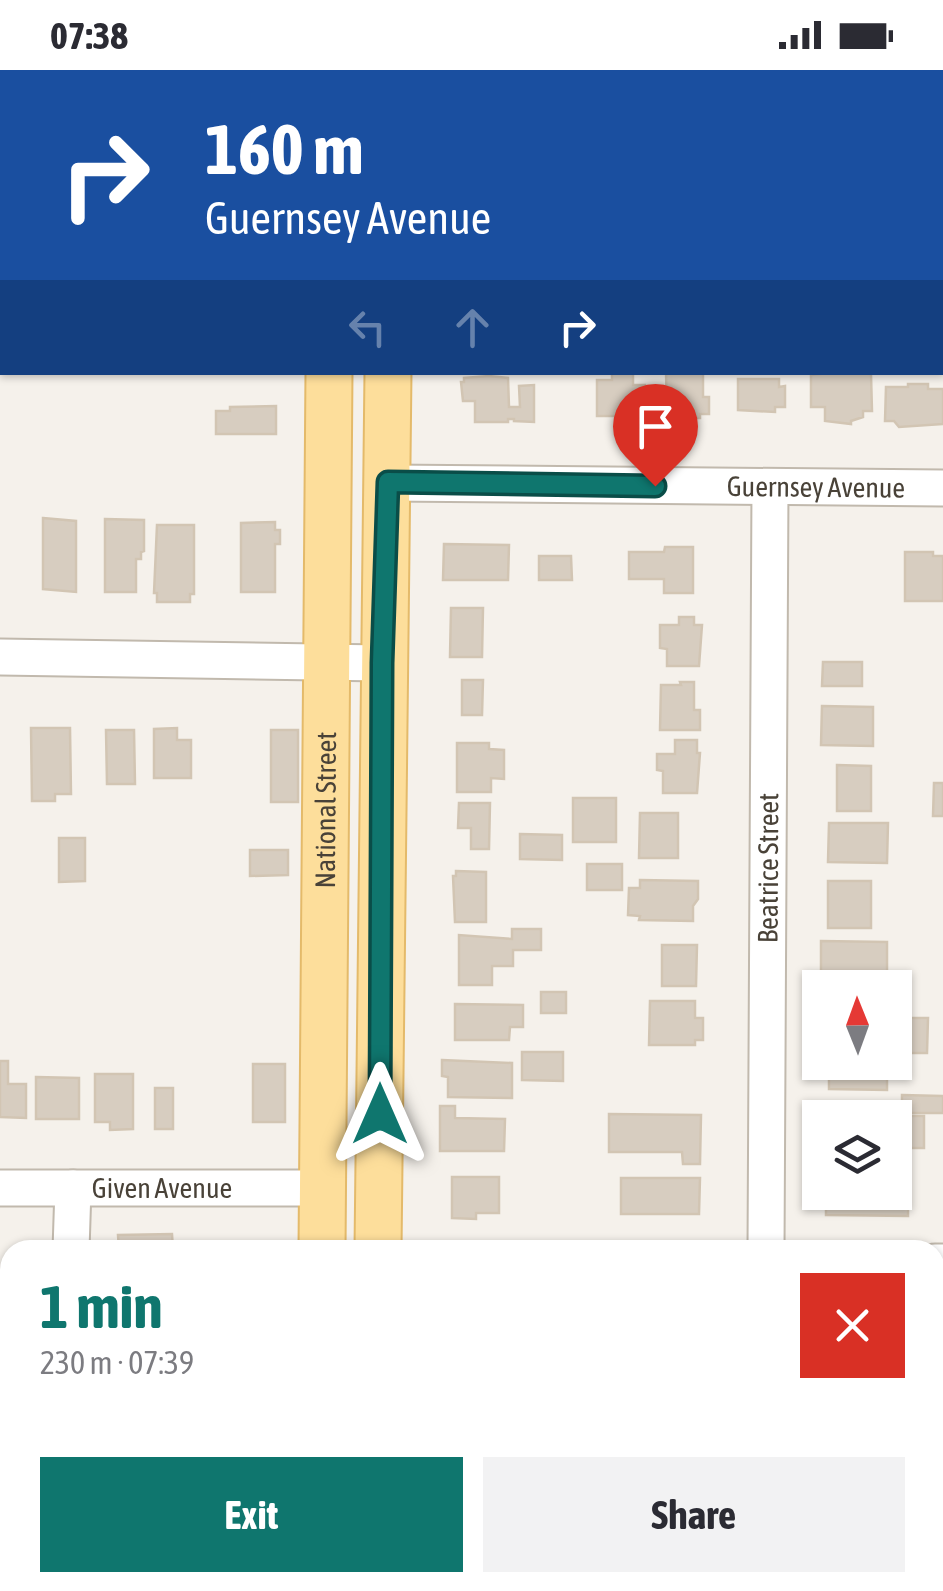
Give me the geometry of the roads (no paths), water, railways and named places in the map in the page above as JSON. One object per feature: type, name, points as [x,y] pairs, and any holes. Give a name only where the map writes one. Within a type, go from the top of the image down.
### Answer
[{"type":"main road","name":"National Street","points":[[322,1240],[329,375]]},
{"type":"main road","name":"National Street","points":[[378,1240],[388,375]]},
{"type":"street","name":"Guernsey Avenue","points":[[388,482],[943,488]]},
{"type":"street","name":"Beatrice Street","points":[[766,1240],[770,486]]},
{"type":"street","points":[[0,657],[382,663]]},
{"type":"street","name":"Given Avenue","points":[[0,1188],[324,1188]]},
{"type":"street","points":[[71,1240],[73,1188]]}]
